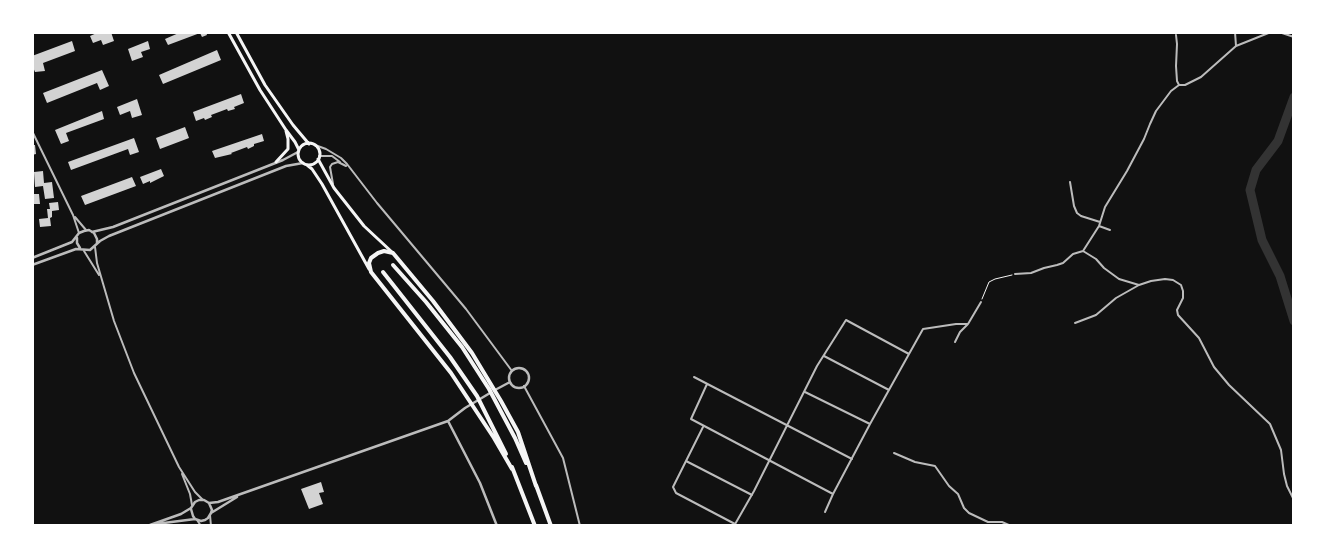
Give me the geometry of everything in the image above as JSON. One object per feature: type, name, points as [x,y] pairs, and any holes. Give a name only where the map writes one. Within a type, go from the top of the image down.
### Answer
[{"type":"highway","points":[[512,469],[451,373],[371,272],[369,263],[371,258],[378,252],[384,251],[393,254],[472,353],[518,432],[550,526]]},
{"type":"highway","points":[[393,265],[462,347],[484,380],[515,438],[536,486]]},
{"type":"highway","points":[[383,272],[450,357],[477,396],[502,444],[535,526]]},
{"type":"main road","points":[[228,32],[260,90],[295,142],[299,159],[312,168],[371,272]]},
{"type":"main road","points":[[236,32],[265,85],[309,144]]},
{"type":"main road","points":[[276,162],[288,150],[286,130]]},
{"type":"main road","points":[[298,151],[301,146],[309,144],[314,145],[319,151],[318,158],[314,163],[305,164]]},
{"type":"main road","points":[[318,158],[334,188],[364,226],[393,254]]},
{"type":"street","points":[[1235,32],[1236,46]]},
{"type":"street","points":[[1015,274],[1031,273],[1063,263],[1073,254],[1082,251],[1099,226],[1105,207],[1127,171],[1153,118],[1171,91],[1201,77],[1236,46],[1271,32]]},
{"type":"street","points":[[1279,32],[1294,37]]},
{"type":"street","points":[[1176,35],[1176,66],[1179,86]]},
{"type":"street","points":[[32,131],[73,215],[79,233]]},
{"type":"street","points":[[314,145],[326,149],[341,158],[352,170],[377,203],[466,309],[512,371]]},
{"type":"street","points":[[92,232],[113,227],[276,162],[298,151]]},
{"type":"street","points":[[318,158],[332,156],[352,170]]},
{"type":"street","points":[[334,188],[330,167],[338,162],[346,166]]},
{"type":"street","points":[[32,265],[76,249],[90,250],[109,236],[127,228],[286,166],[305,164]]},
{"type":"street","points":[[1070,182],[1077,214],[1100,222]]},
{"type":"street","points":[[73,215],[86,230],[96,236],[97,263],[114,321],[134,373],[190,494],[192,516],[201,526]]},
{"type":"street","points":[[1099,226],[1110,230]]},
{"type":"street","points":[[32,258],[67,244],[76,238],[79,233],[86,230]]},
{"type":"street","points":[[76,238],[76,243],[83,250],[101,279]]},
{"type":"street","points":[[1082,251],[1096,259],[1104,268],[1119,279],[1139,286]]},
{"type":"street","points":[[1075,323],[1096,315],[1116,298],[1151,281],[1173,280],[1181,285],[1183,298],[1178,315],[1199,338],[1214,367],[1229,385],[1270,424],[1281,450],[1287,486],[1294,500]]},
{"type":"street","points":[[955,342],[981,302]]},
{"type":"street","points":[[704,426],[674,487],[676,492],[735,525],[804,392],[846,320],[908,354]]},
{"type":"street","points":[[825,512],[870,424],[923,329],[968,324]]},
{"type":"street","points":[[824,356],[889,390]]},
{"type":"street","points":[[517,368],[526,370],[528,379],[524,386],[516,387],[510,382],[509,377],[512,371],[517,368]]},
{"type":"street","points":[[694,377],[852,458]]},
{"type":"street","points":[[209,503],[242,494],[448,421],[465,408],[510,382]]},
{"type":"street","points":[[707,384],[691,419],[833,494]]},
{"type":"street","points":[[524,386],[562,458],[576,505],[580,526]]},
{"type":"street","points":[[804,392],[870,424]]},
{"type":"street","points":[[448,421],[480,483],[498,526]]},
{"type":"street","points":[[894,453],[915,462],[936,466],[949,486],[958,494],[968,513],[988,522],[1002,522],[1010,526]]},
{"type":"street","points":[[686,461],[752,495]]},
{"type":"street","points":[[179,467],[195,492],[209,503],[212,510],[211,526]]},
{"type":"street","points":[[150,524],[196,519],[205,520],[242,494]]},
{"type":"street","points":[[145,526],[181,514],[192,507],[195,502],[204,500]]},
{"type":"path","points":[[981,302],[989,282],[1015,274]]},
{"type":"building","points":[[99,32],[111,32],[114,41],[103,45],[101,40],[93,43],[90,36]]},
{"type":"building","points":[[181,32],[206,32],[207,35],[202,37],[200,33],[168,45],[165,39]]},
{"type":"building","points":[[72,41],[75,51],[43,63],[45,71],[35,72],[32,65],[32,56]]},
{"type":"building","points":[[148,41],[150,49],[141,52],[143,57],[132,61],[128,49]]},
{"type":"building","points":[[217,50],[221,60],[163,84],[159,75]]},
{"type":"building","points":[[102,70],[109,86],[100,90],[97,83],[47,103],[43,93]]},
{"type":"building","points":[[241,94],[244,103],[234,107],[235,109],[228,111],[227,109],[211,115],[212,117],[205,120],[204,118],[196,121],[193,112]]},
{"type":"building","points":[[137,99],[142,115],[132,118],[130,111],[120,115],[117,107]]},
{"type":"building","points":[[102,111],[104,119],[66,133],[69,141],[61,144],[55,130]]},
{"type":"building","points":[[185,127],[189,138],[160,149],[156,138]]},
{"type":"building","points":[[262,134],[264,141],[254,144],[254,146],[248,149],[247,147],[232,154],[215,158],[212,151]]},
{"type":"building","points":[[134,138],[139,152],[130,155],[128,149],[71,170],[68,162]]},
{"type":"building","points":[[32,145],[35,145],[36,154],[32,155]]},
{"type":"building","points":[[161,169],[164,176],[150,183],[150,181],[143,184],[140,177]]},
{"type":"building","points":[[43,171],[44,183],[52,182],[54,198],[45,199],[43,186],[35,187],[34,172]]},
{"type":"building","points":[[132,177],[136,186],[85,205],[81,196]]},
{"type":"building","points":[[32,194],[39,194],[40,204],[32,204]]},
{"type":"building","points":[[58,202],[59,210],[52,211],[52,217],[50,218],[51,226],[40,227],[39,219],[48,218],[47,209],[50,209],[49,203]]},
{"type":"building","points":[[321,482],[324,492],[319,493],[323,504],[309,509],[301,489]]},
{"type":"waterway","points":[[1294,97],[1278,141],[1256,170],[1250,190],[1262,240],[1280,276],[1294,321]]}]
